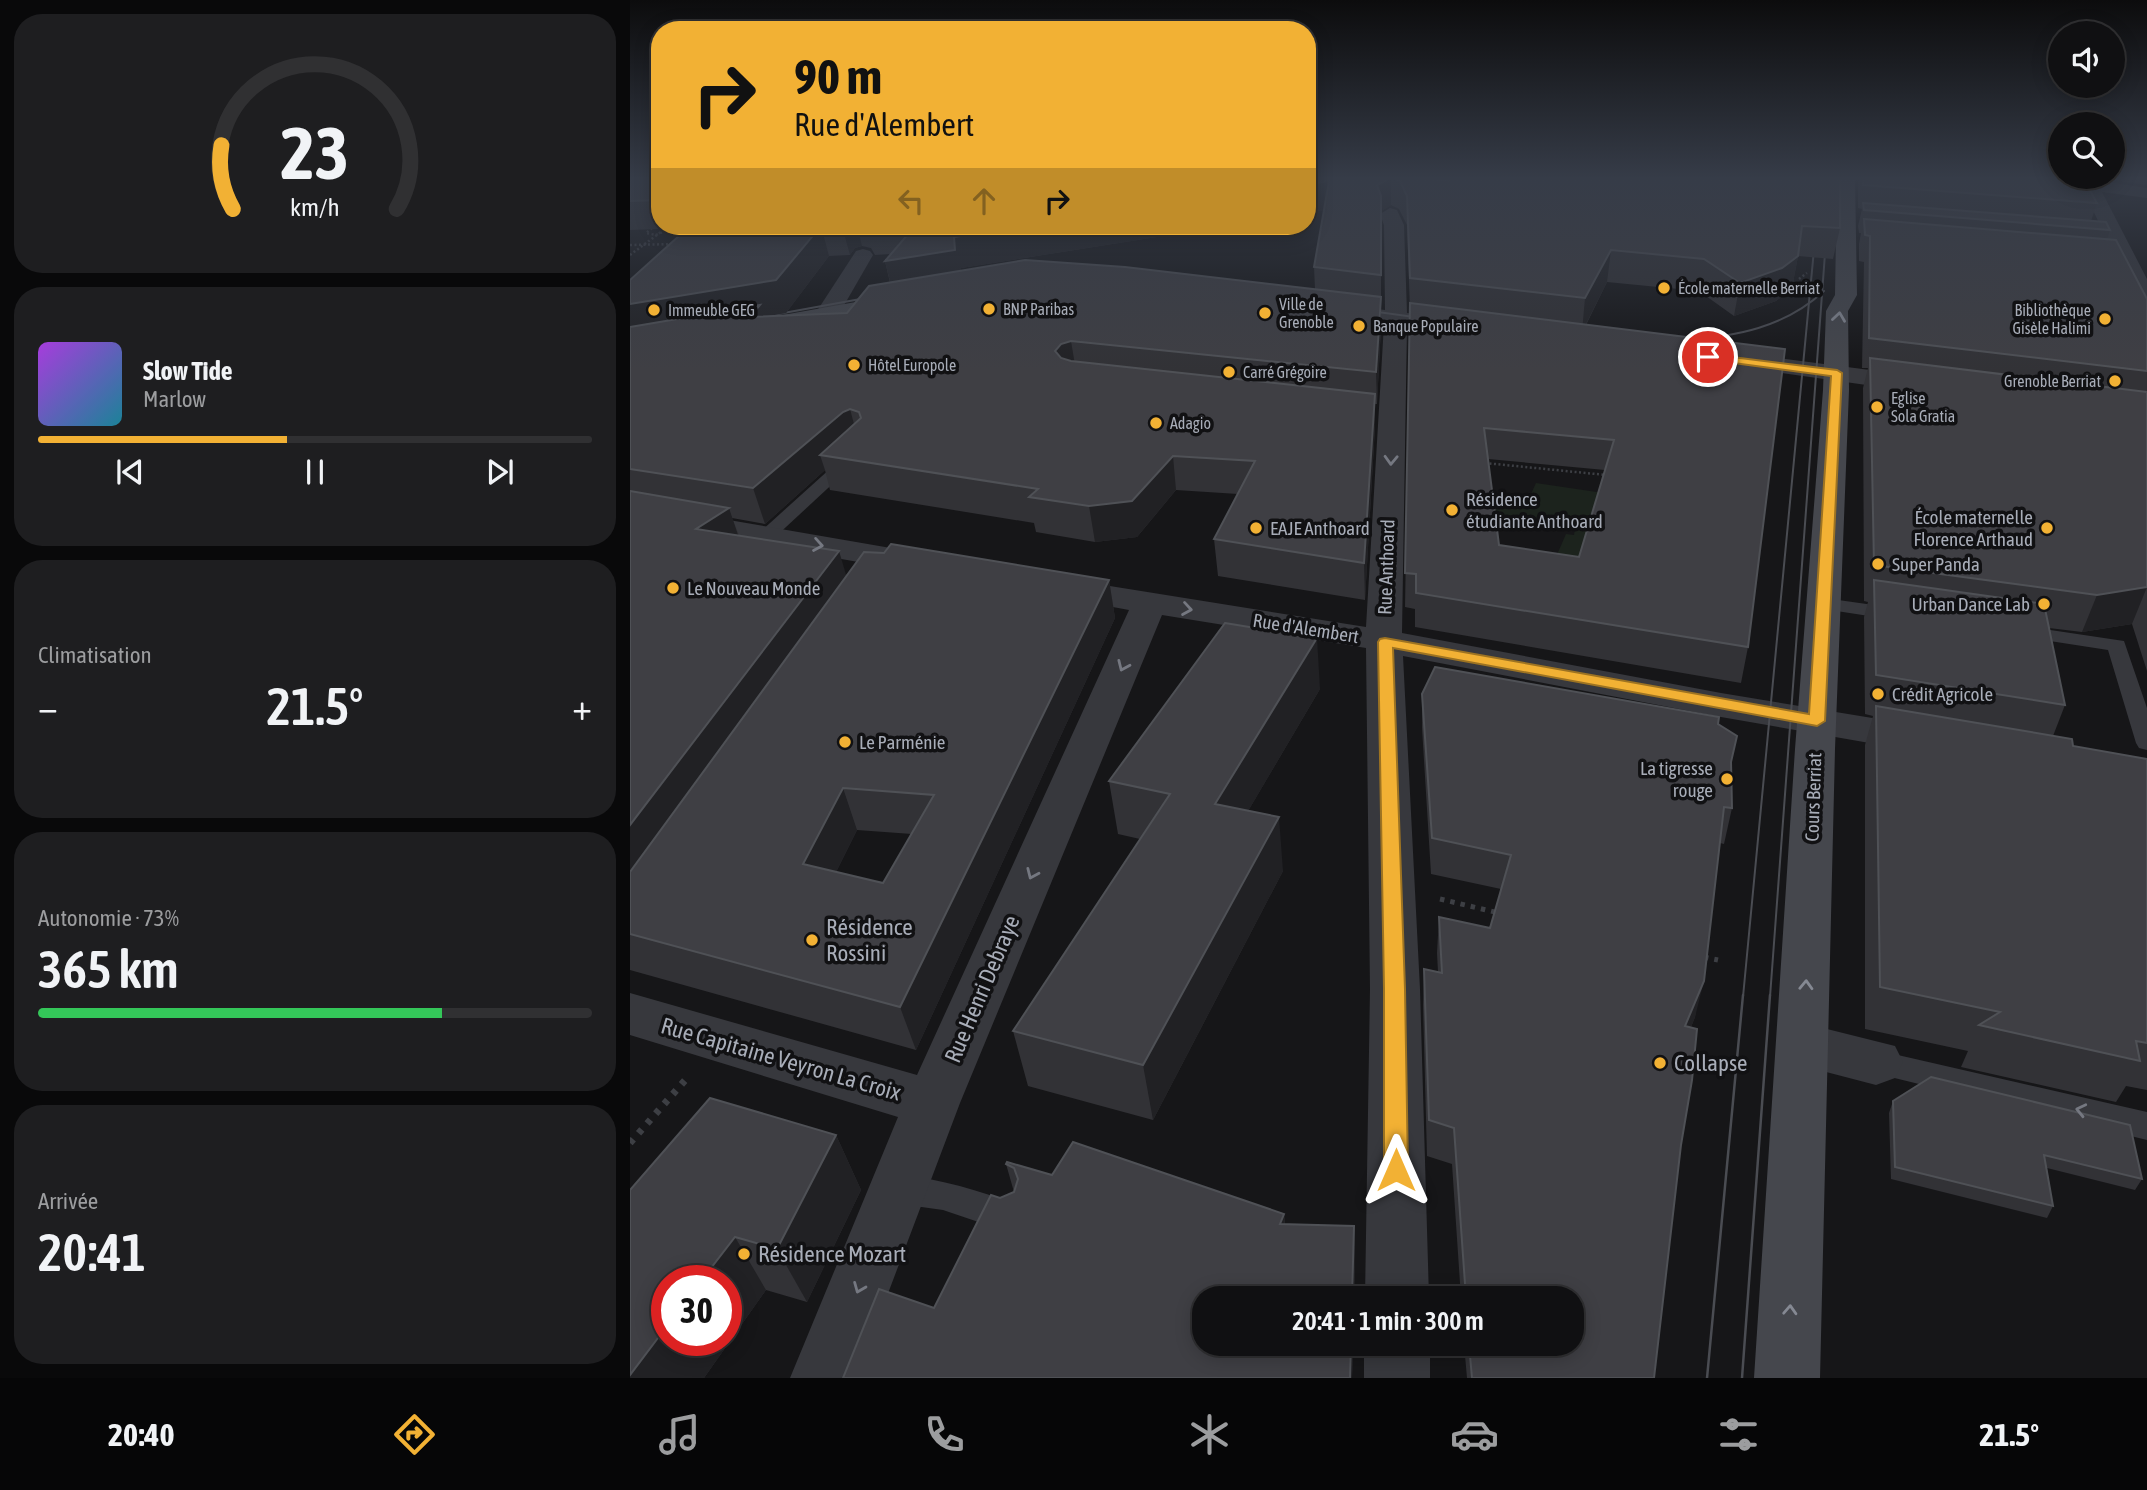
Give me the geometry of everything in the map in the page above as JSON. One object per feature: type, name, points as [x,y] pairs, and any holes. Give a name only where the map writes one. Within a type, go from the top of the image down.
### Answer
[{"type":"street","name":"Rue Anthoard","points":[[1394,242],[1396,318],[1378,416],[1395,989],[1397,1286]]},
{"type":"street","name":"Cours Berriat","points":[[1787,1378],[1817,721],[1837,373],[1837,311],[1846,295],[1852,242]]},
{"type":"street","points":[[2108,242],[2129,263],[2147,301]]},
{"type":"street","points":[[827,314],[863,255]]},
{"type":"street","points":[[760,327],[922,297]]},
{"type":"street","points":[[1307,307],[1487,330]]},
{"type":"street","points":[[1705,357],[1943,387]]},
{"type":"street","points":[[630,512],[766,536],[879,564],[951,568]]},
{"type":"street","name":"Rue d'Alembert","points":[[1031,582],[1385,642],[1958,745]]},
{"type":"street","name":"Rue Henri Debraye","points":[[822,1378],[932,1103],[1150,603]]},
{"type":"street","name":"Rue Capitaine Veyron La Croix","points":[[630,1014],[932,1103]]},
{"type":"street","points":[[1803,1045],[1875,1062]]},
{"type":"street","points":[[1397,1356],[1397,1378]]},
{"type":"lane","points":[[766,536],[860,450]]},
{"type":"lane","points":[[1824,604],[1918,617]]},
{"type":"lane","points":[[2011,630],[2117,645],[2147,744]]},
{"type":"lane","points":[[1875,1062],[2147,1126]]},
{"type":"lane","points":[[898,1189],[943,1195],[1012,1218]]},
{"type":"path","points":[[630,255],[647,242]]},
{"type":"path","points":[[630,246],[680,244]]},
{"type":"path","points":[[1799,279],[1807,273]]},
{"type":"path","points":[[1485,463],[1610,475]]},
{"type":"path","points":[[1438,898],[1502,913]]},
{"type":"path","points":[[1696,955],[1718,960]]},
{"type":"path","points":[[630,1143],[720,1041]]},
{"type":"shaded area","points":[[1536,483],[1617,495],[1579,578],[1552,566],[1566,534],[1574,535],[1575,529],[1550,525],[1491,527],[1487,494],[1531,494]]},
{"type":"building","points":[[672,242],[807,242],[776,280],[630,304],[630,280]]},
{"type":"building","points":[[901,242],[954,242],[955,250],[885,261]]},
{"type":"building","points":[[1318,242],[1381,242],[1381,275],[1314,267]]},
{"type":"building","points":[[1409,242],[1800,242],[1798,256],[1782,268],[1740,283],[1704,259],[1611,250],[1585,298],[1410,278]]},
{"type":"building","points":[[1870,242],[2117,242],[2147,299],[2147,371],[1869,338]]},
{"type":"building","points":[[1025,260],[1125,267],[1381,297],[1376,372],[1071,341],[1061,344],[1055,351],[1061,358],[1071,361],[1375,394],[1364,563],[1214,539],[1255,461],[1173,456],[1132,501],[1089,506],[1029,497],[1038,489],[820,455],[861,418],[859,412],[850,409],[753,488],[630,469],[630,327],[760,305],[750,317],[847,313],[869,286]]},
{"type":"building","points":[[1410,303],[1785,349],[1748,647],[1416,593],[1416,574],[1405,573]],"holes":[[[1484,428],[1614,440],[1579,557],[1499,545]]]},
{"type":"building","points":[[1870,358],[2147,392],[2147,587],[2097,595],[1874,565]]},
{"type":"building","points":[[630,491],[729,508],[696,529],[839,551],[630,825]]},
{"type":"building","points":[[891,544],[1109,580],[900,1007],[630,934],[630,872],[864,552],[884,553]],"holes":[[[843,788],[934,795],[883,883],[803,864]]]},
{"type":"building","points":[[1874,580],[2044,604],[2065,705],[1876,675]]},
{"type":"building","points":[[1225,623],[1317,638],[1215,804],[1279,817],[1143,1065],[1013,1031],[1170,794],[1109,781]]},
{"type":"building","points":[[1435,667],[1719,717],[1718,724],[1737,736],[1731,762],[1732,808],[1724,807],[1704,981],[1685,1026],[1697,1029],[1654,1378],[1472,1378],[1470,1356],[1584,1356],[1584,1286],[1465,1286],[1454,1128],[1429,1120],[1424,969],[1442,973],[1439,917],[1490,928],[1511,855],[1432,838],[1422,694]]},
{"type":"building","points":[[1876,706],[2072,739],[2073,746],[2147,759],[2147,1043],[2136,1041],[2140,1061],[1979,1025],[2000,1012],[1880,987]]},
{"type":"building","points":[[1931,1077],[2130,1125],[2142,1179],[2044,1155],[2053,1206],[1895,1167],[1893,1101]]},
{"type":"building","points":[[710,1098],[836,1135],[777,1249],[735,1237],[713,1265],[651,1265],[651,1347],[630,1375],[630,1190]]},
{"type":"building","points":[[1073,1142],[1284,1214],[1280,1224],[1354,1226],[1352,1286],[1192,1286],[1192,1356],[1351,1356],[1350,1378],[843,1378],[879,1289],[934,1308],[991,1195],[1000,1198],[1014,1192],[1018,1179],[1014,1168],[1006,1164],[1007,1162],[1052,1175]]},
{"type":"tram line","points":[[1809,304],[1815,242]]},
{"type":"tram line","points":[[1822,293],[1826,242]]},
{"type":"tram line","points":[[1770,997],[1822,293]]},
{"type":"tram line","points":[[1809,304],[1822,293]]},
{"type":"tram line","points":[[767,316],[877,296]]},
{"type":"tram line","points":[[1683,341],[1758,328],[1776,322],[1809,304]]},
{"type":"tram line","points":[[1743,997],[1809,304]]},
{"type":"tram line","points":[[1363,310],[1429,319]]},
{"type":"tram line","points":[[1707,1378],[1743,995]]},
{"type":"tram line","points":[[1742,1378],[1770,995]]},
{"type":"place","name":"École maternelle Berriat","points":[[1664,288]]},
{"type":"place","name":"BNP Paribas","points":[[989,309]]},
{"type":"place","name":"Immeuble GEG","points":[[654,310]]},
{"type":"place","name":"Ville de Grenoble","points":[[1265,313]]},
{"type":"place","name":"Bibliothèque Gisèle Halimi","points":[[2105,319]]},
{"type":"place","name":"Banque Populaire","points":[[1359,326]]},
{"type":"place","name":"Hôtel Europole","points":[[854,365]]},
{"type":"place","name":"Carré Grégoire","points":[[1229,372]]},
{"type":"place","name":"Grenoble Berriat","points":[[2115,381]]},
{"type":"place","name":"Eglise Sola Gratia","points":[[1877,407]]},
{"type":"place","name":"Adagio","points":[[1156,423]]},
{"type":"place","name":"Résidence étudiante Anthoard","points":[[1452,510]]},
{"type":"place","name":"EAJE Anthoard","points":[[1256,528]]},
{"type":"place","name":"École maternelle Florence Arthaud","points":[[2047,528]]},
{"type":"place","name":"Super Panda","points":[[1878,564]]},
{"type":"place","name":"Le Nouveau Monde","points":[[673,588]]},
{"type":"place","name":"Urban Dance Lab","points":[[2044,604]]},
{"type":"place","name":"Crédit Agricole","points":[[1878,694]]},
{"type":"place","name":"Le Parménie","points":[[845,742]]},
{"type":"place","name":"La tigresse rouge","points":[[1727,779]]},
{"type":"place","name":"Résidence Rossini","points":[[812,940]]},
{"type":"place","name":"Collapse","points":[[1660,1063]]},
{"type":"place","name":"Résidence Mozart","points":[[744,1254]]},
{"type":"route","points":[[1396,1170],[1395,989],[1385,642],[1817,721],[1837,373],[1708,357]]}]
